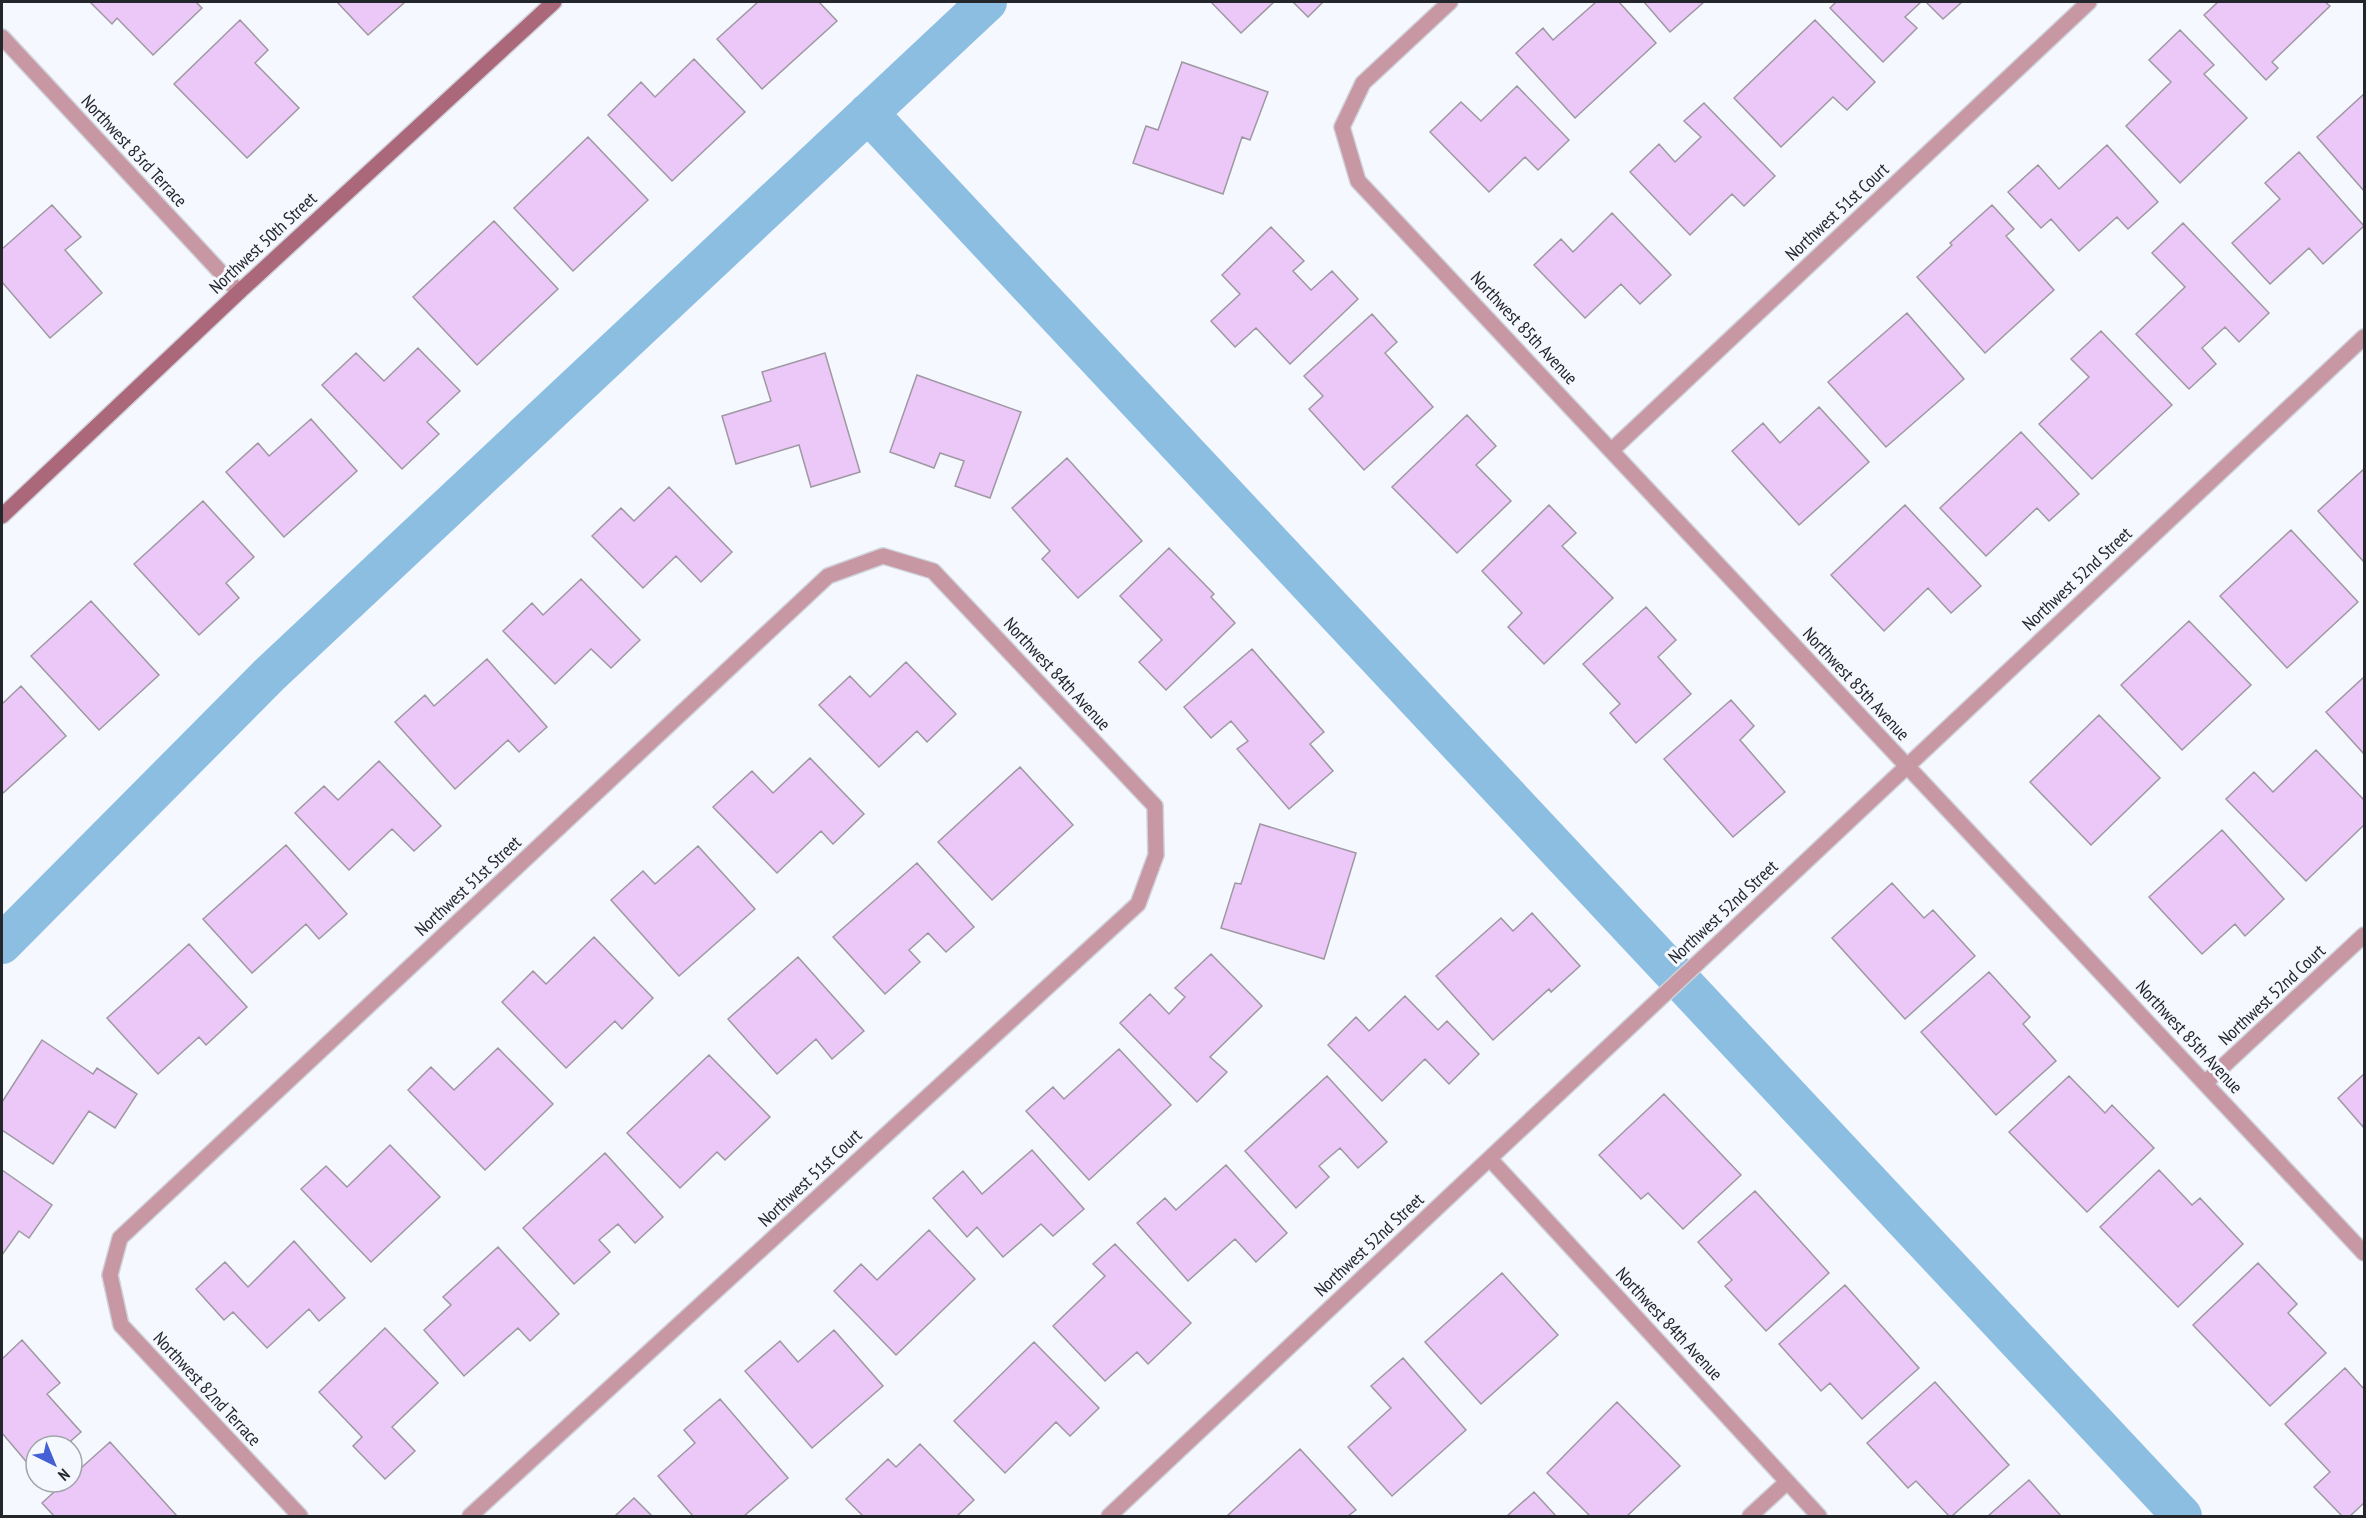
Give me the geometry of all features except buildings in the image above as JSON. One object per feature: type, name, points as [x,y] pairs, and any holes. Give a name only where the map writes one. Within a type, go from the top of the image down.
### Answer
[{"type":"street","name":"Northwest 50th Street","points":[[2,516],[239,292],[554,2]]},
{"type":"street","name":"Northwest 85th Avenue","points":[[1450,2],[1363,83],[1342,127],[1358,181],[2364,1253]]},
{"type":"street","name":"Northwest 51st Court","points":[[1612,450],[2089,2]]},
{"type":"street","name":"Northwest 83rd Terrace","points":[[2,37],[239,292]]},
{"type":"street","name":"Northwest 52nd Street","points":[[1109,1516],[2364,337]]},
{"type":"street","name":"Northwest 84th Avenue","points":[[883,556],[933,571],[1155,806],[1156,855]]},
{"type":"street","name":"Northwest 51st Street","points":[[110,1275],[120,1238],[828,576],[883,556]]},
{"type":"street","name":"Northwest 51st Court","points":[[470,1516],[1138,904],[1156,855]]},
{"type":"street","name":"Northwest 52nd Court","points":[[2205,1083],[2364,935]]},
{"type":"street","name":"Northwest 84th Avenue","points":[[1490,1159],[1819,1516]]},
{"type":"street","name":"Northwest 82nd Terrace","points":[[110,1275],[121,1325],[300,1516]]},
{"type":"street","points":[[1750,1516],[1787,1482]]},
{"type":"waterway","points":[[2,944],[269,675],[987,2]]},
{"type":"waterway","points":[[868,113],[2182,1516]]}]
